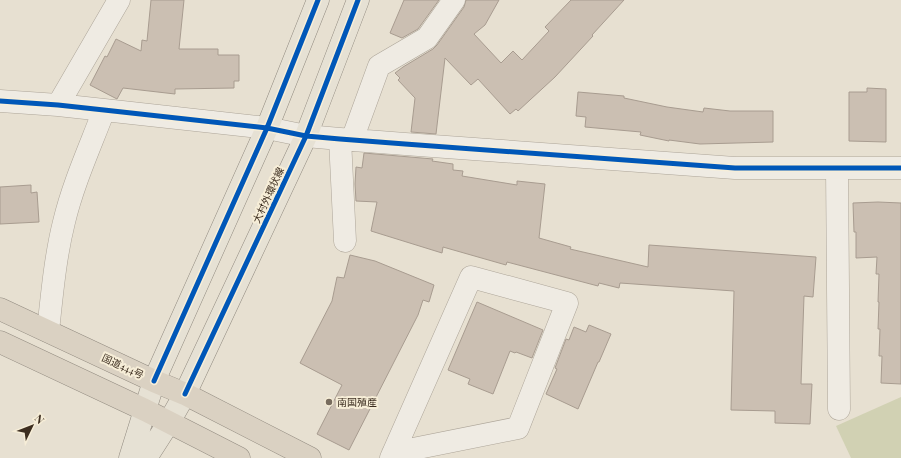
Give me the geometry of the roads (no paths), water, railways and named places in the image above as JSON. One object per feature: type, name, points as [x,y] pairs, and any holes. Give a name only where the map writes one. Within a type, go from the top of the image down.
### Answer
[{"type":"highway","name":"国道444号","points":[[0,309],[185,394],[310,458]]},
{"type":"highway","points":[[0,342],[145,410],[240,458]]},
{"type":"main road","points":[[130,458],[154,381],[267,128],[318,0]]},
{"type":"main road","name":"大村外環状線","points":[[146,458],[185,394],[306,136],[358,0]]},
{"type":"street","points":[[58,105],[118,0]]},
{"type":"street","points":[[345,242],[346,140],[379,66],[427,38],[454,0]]},
{"type":"street","points":[[0,101],[58,105],[267,128],[306,136],[346,140],[735,168],[901,168]]},
{"type":"street","points":[[48,331],[57,251],[64,222],[75,184],[104,110]]},
{"type":"street","points":[[837,168],[839,409]]},
{"type":"street","points":[[471,277],[567,303],[518,428],[392,455],[471,277]]},
{"type":"place","name":"南国殖産","points":[[329,402]]}]
